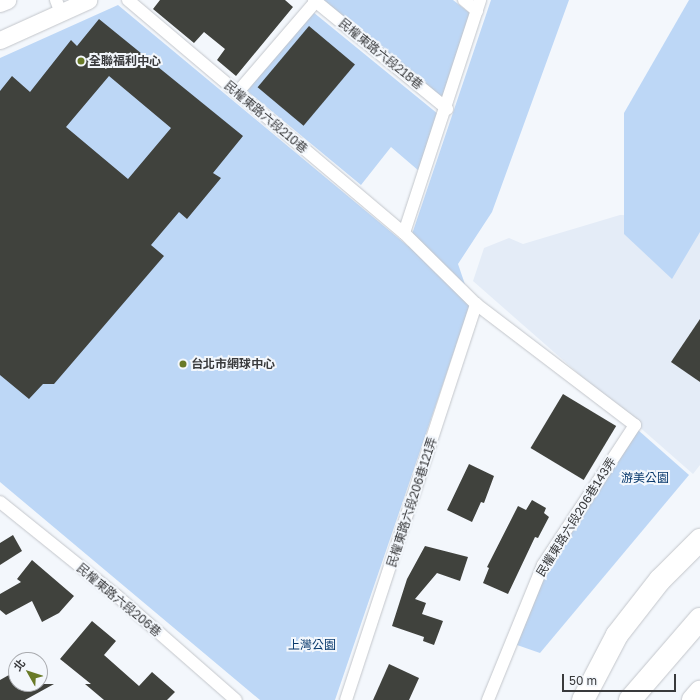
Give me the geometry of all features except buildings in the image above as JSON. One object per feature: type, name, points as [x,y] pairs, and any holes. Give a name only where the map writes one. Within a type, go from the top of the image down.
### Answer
[{"type":"highway","points":[[583,700],[617,635],[660,580],[700,540]]},
{"type":"highway","points":[[630,700],[700,619]]},
{"type":"highway","points":[[693,700],[700,692]]},
{"type":"main road","points":[[0,3],[7,0]]},
{"type":"main road","points":[[0,40],[58,6],[88,0]]},
{"type":"street","name":"民權東路六段210巷","points":[[128,0],[404,233],[476,304],[635,425]]},
{"type":"street","points":[[404,233],[447,109],[479,6],[464,0]]},
{"type":"street","points":[[237,93],[315,1]]},
{"type":"street","name":"民權東路六段218巷","points":[[315,1],[447,109]]},
{"type":"street","name":"民權東路六段206巷121弄","points":[[346,700],[476,304]]},
{"type":"street","name":"民權東路六段206巷143弄","points":[[488,700],[544,565],[635,425]]},
{"type":"street","name":"民權東路六段206巷","points":[[0,502],[117,596],[236,700]]},
{"type":"shaded area","points":[[700,178],[700,465],[693,474],[473,281],[484,248],[509,238],[523,244],[620,215],[674,216]]},
{"type":"green space","points":[[317,0],[453,0],[471,14],[441,103]]},
{"type":"green space","name":"台北市網球中心","points":[[491,0],[569,0],[492,212],[458,264],[471,302],[335,700],[260,700],[0,482],[0,58],[118,5],[408,246]]},
{"type":"green space","points":[[689,0],[700,0],[700,232],[672,279],[624,234],[624,113]]},
{"type":"green space","points":[[313,12],[438,114],[419,171],[391,147],[361,185],[246,90]]},
{"type":"green space","name":"游美公園","points":[[638,430],[689,475],[540,653],[517,645],[540,582]]},
{"type":"place","name":"全聯福利中心","points":[[81,61]]},
{"type":"place","name":"台北市網球中心","points":[[183,364]]},
{"type":"park label","name":"上灣公園","points":[[312,645]]}]
